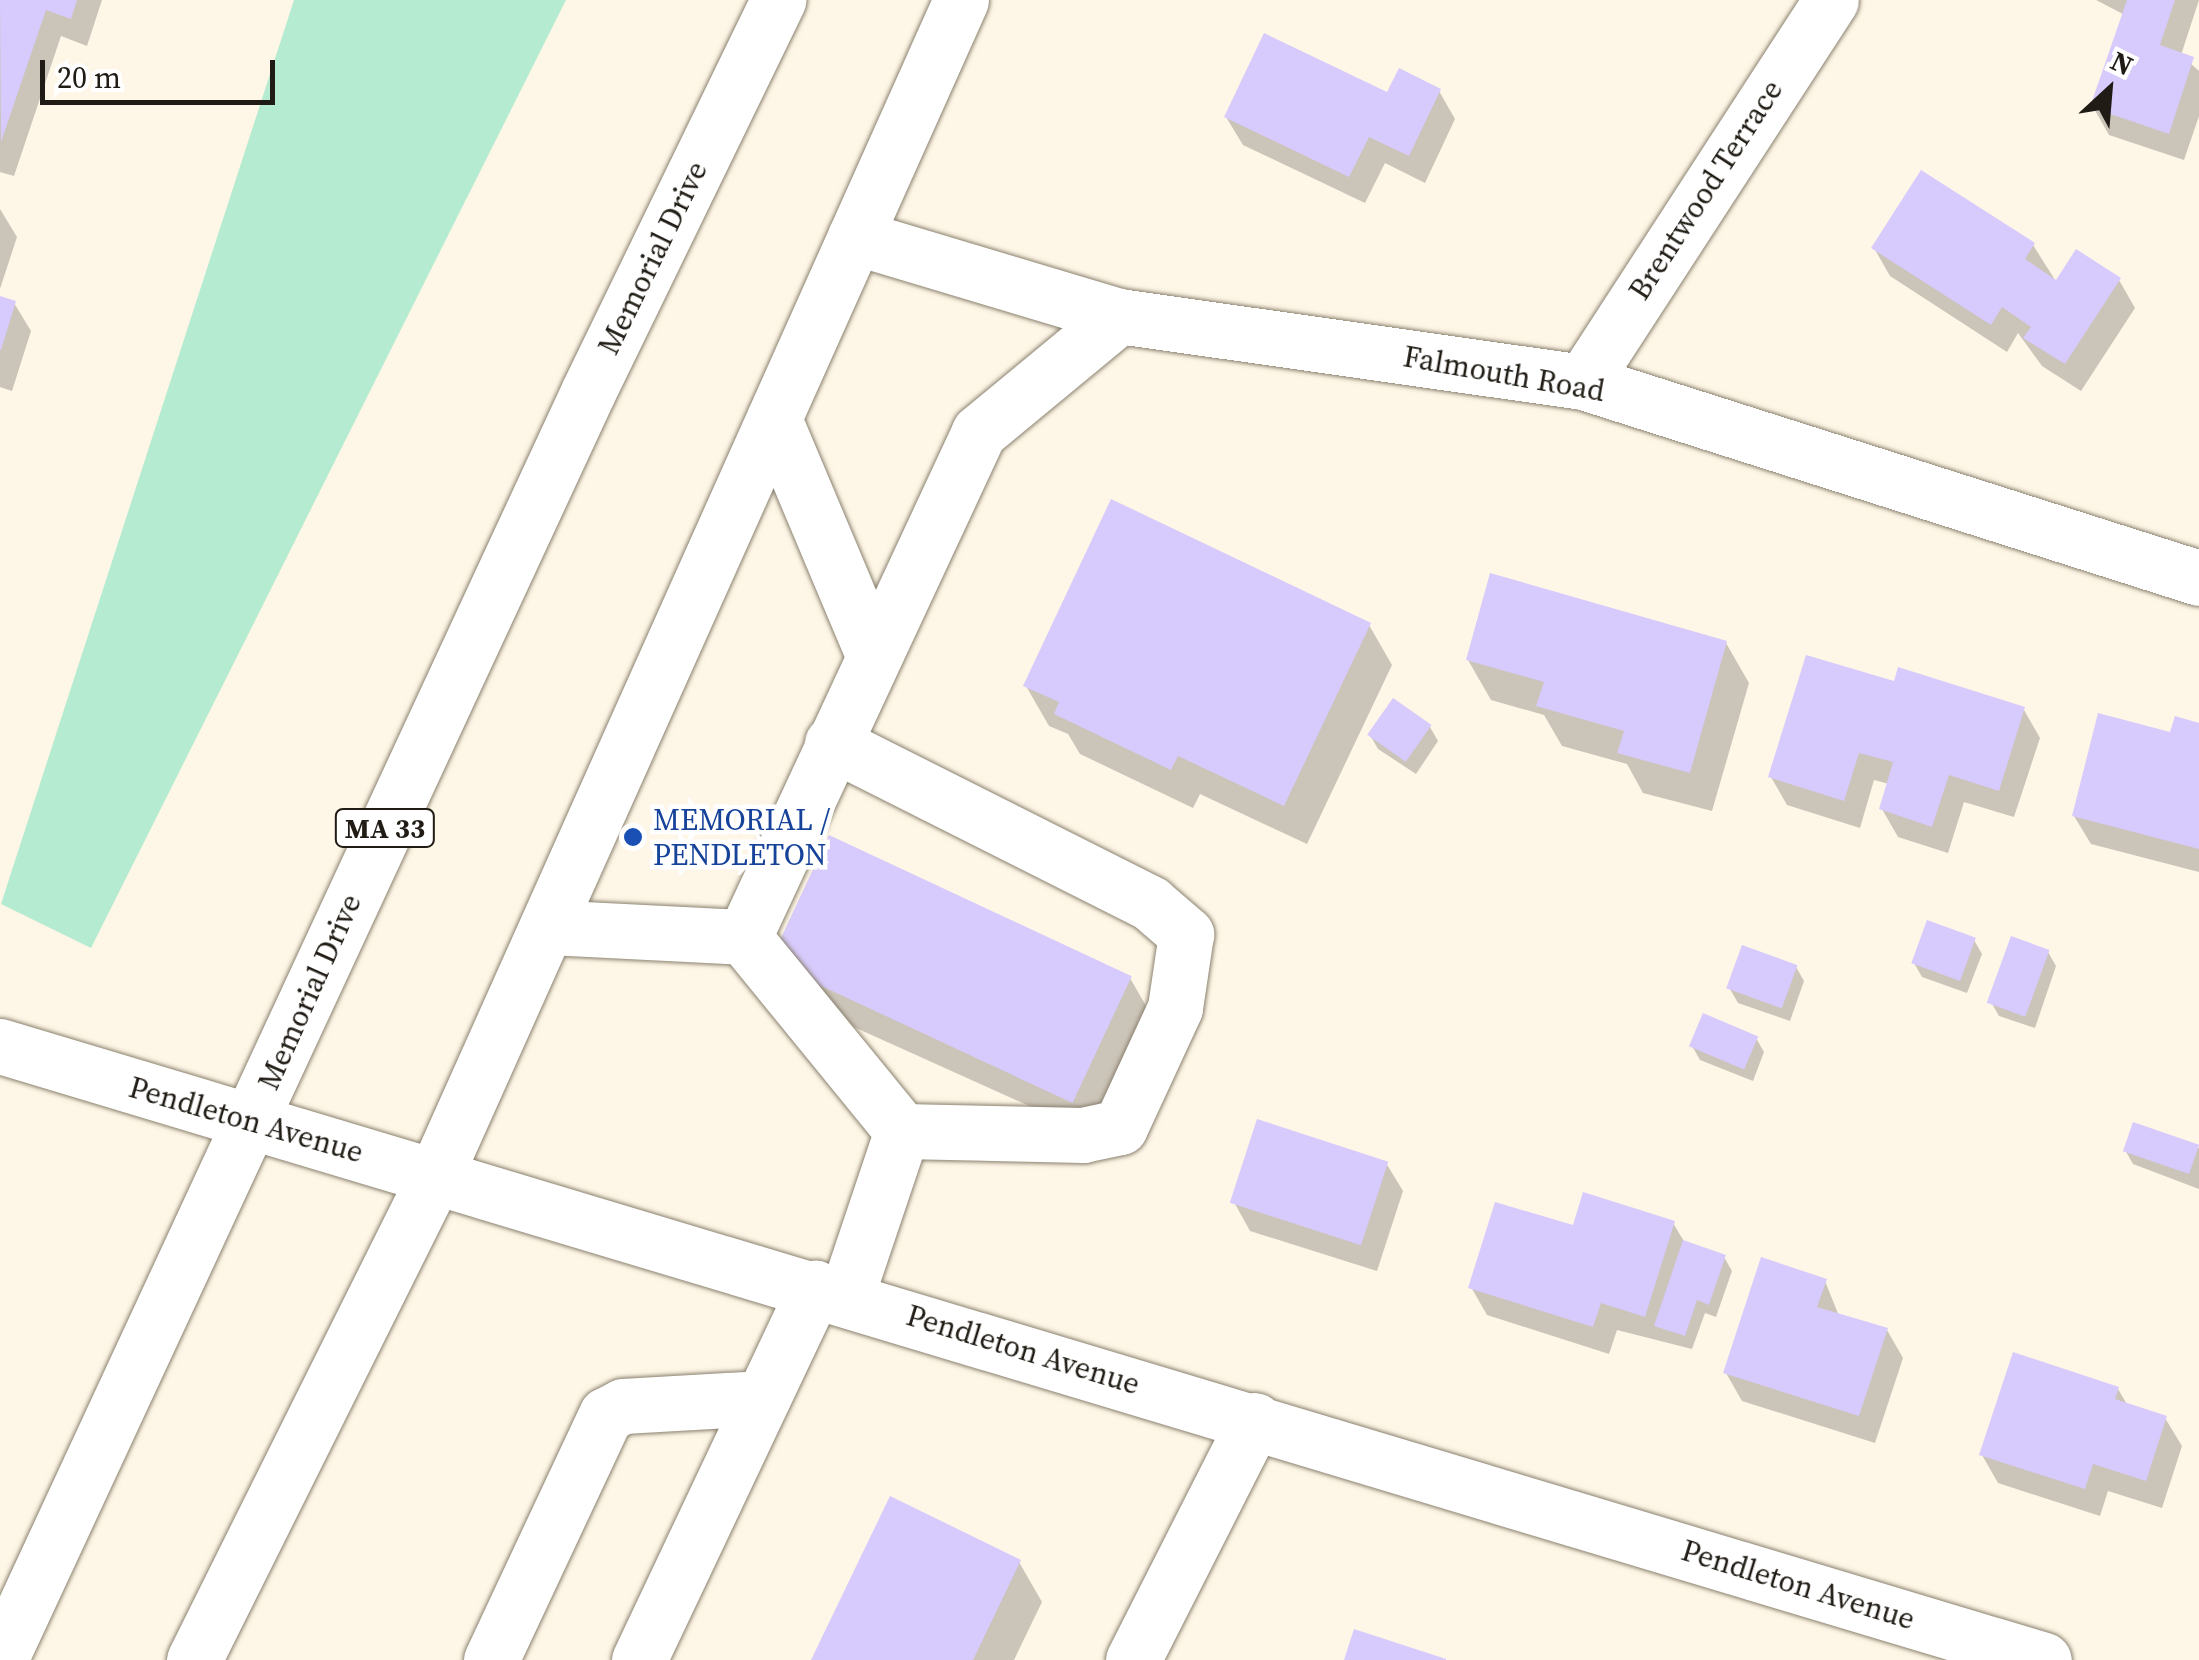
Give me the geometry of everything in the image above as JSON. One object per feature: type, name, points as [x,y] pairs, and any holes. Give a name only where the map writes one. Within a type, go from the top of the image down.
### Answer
[{"type":"street","name":"Memorial Drive","points":[[0,1660],[580,410],[778,0]]},
{"type":"street","points":[[194,1660],[436,1176],[961,0]]},
{"type":"street","name":"Brentwood Terrace","points":[[1583,382],[1831,0]]},
{"type":"street","name":"Falmouth Road","points":[[855,237],[1119,316],[1583,382],[2199,578]]},
{"type":"street","points":[[744,937],[979,432],[1119,316]]},
{"type":"street","points":[[774,419],[873,654]]},
{"type":"street","points":[[547,927],[744,937],[902,1131],[1084,1135],[1120,1126],[1175,1008],[1186,934],[1150,902],[832,743]]},
{"type":"street","name":"Pendleton Avenue","points":[[0,1046],[1256,1420],[2036,1659]]},
{"type":"street","points":[[640,1660],[763,1398],[831,1293],[902,1131]]},
{"type":"street","points":[[491,1660],[606,1415],[623,1406],[763,1398]]},
{"type":"street","points":[[1134,1660],[1256,1420]]},
{"type":"green space","points":[[294,0],[566,0],[91,948],[1,904]]},
{"type":"building","points":[[0,0],[77,0],[71,19],[46,10],[1,142]]},
{"type":"building","points":[[2127,0],[2175,0],[2160,45],[2194,57],[2169,134],[2090,107]]},
{"type":"building","points":[[1264,33],[1387,92],[1399,68],[1441,89],[1409,156],[1369,137],[1349,177],[1224,117]]},
{"type":"building","points":[[1921,170],[2035,243],[2025,259],[2056,280],[2076,249],[2121,278],[2065,364],[2023,338],[2031,327],[2002,307],[1991,325],[1871,248]]},
{"type":"building","points":[[0,296],[16,301],[1,350],[0,349]]},
{"type":"building","points":[[1111,499],[1371,623],[1284,806],[1178,756],[1171,770],[1054,714],[1059,702],[1023,686]]},
{"type":"building","points":[[1490,573],[1727,641],[1690,773],[1617,753],[1624,731],[1536,706],[1544,682],[1466,660]]},
{"type":"building","points":[[1806,655],[1894,681],[1898,667],[2025,707],[1999,791],[1949,775],[1932,827],[1879,809],[1893,762],[1859,753],[1844,801],[1768,777]]},
{"type":"building","points":[[1393,698],[1432,725],[1406,762],[1367,735]]},
{"type":"building","points":[[2098,713],[2170,732],[2175,716],[2199,723],[2199,849],[2072,816]]},
{"type":"building","points":[[829,835],[1132,976],[1073,1103],[770,962]]},
{"type":"building","points":[[1927,920],[1976,938],[1960,981],[1911,963]]},
{"type":"building","points":[[2011,936],[2050,950],[2025,1017],[1987,1003]]},
{"type":"building","points":[[1742,945],[1797,965],[1782,1008],[1726,988]]},
{"type":"building","points":[[1703,1013],[1758,1036],[1744,1070],[1689,1046]]},
{"type":"building","points":[[1257,1119],[1388,1162],[1361,1245],[1230,1203]]},
{"type":"building","points":[[2133,1122],[2199,1145],[2189,1174],[2123,1151]]},
{"type":"building","points":[[1583,1192],[1675,1221],[1645,1317],[1601,1303],[1593,1327],[1468,1288],[1495,1202],[1573,1225]]},
{"type":"building","points":[[1683,1240],[1726,1255],[1709,1305],[1697,1300],[1685,1336],[1654,1326]]},
{"type":"building","points":[[1761,1257],[1827,1279],[1817,1307],[1888,1328],[1859,1416],[1723,1373]]},
{"type":"building","points":[[2013,1352],[2119,1387],[2115,1399],[2167,1416],[2146,1481],[2093,1464],[2085,1489],[1979,1455]]},
{"type":"building","points":[[890,1496],[1021,1560],[973,1660],[811,1660]]},
{"type":"building","points":[[1354,1629],[1446,1659],[1446,1660],[1344,1660]]},
{"type":"place","name":"MEMORIAL / PENDLETON","points":[[633,837]]}]
